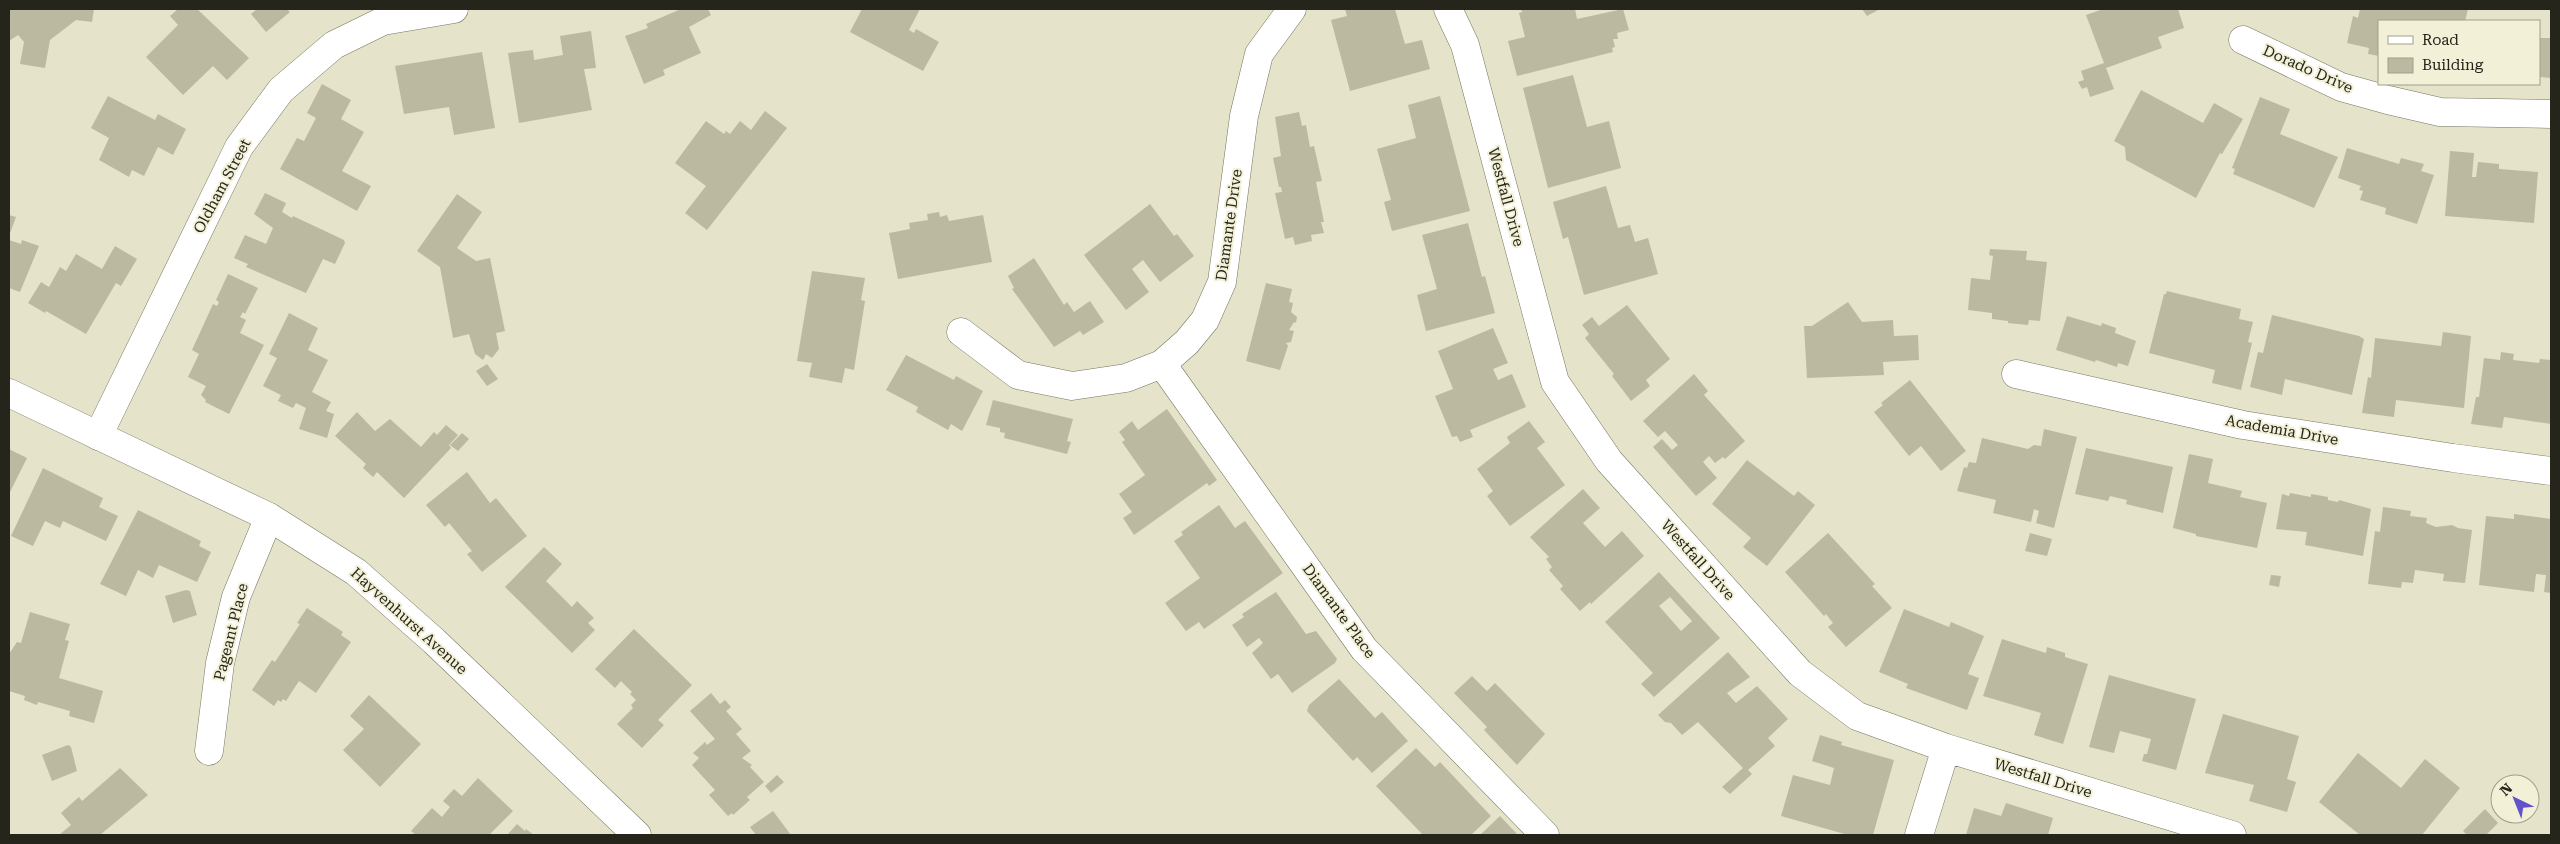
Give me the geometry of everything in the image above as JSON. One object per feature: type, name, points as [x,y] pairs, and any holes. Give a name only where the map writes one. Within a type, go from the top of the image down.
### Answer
[{"type":"street","name":"Oldham Street","points":[[98,436],[238,147],[281,90],[334,45],[383,21],[454,9]]},
{"type":"street","name":"Diamante Drive","points":[[961,332],[1018,375],[1072,386],[1126,378],[1162,364],[1187,342],[1205,320],[1222,282],[1244,116],[1259,54],[1292,9]]},
{"type":"street","name":"Westfall Drive","points":[[1448,9],[1465,45],[1555,382],[1609,461],[1800,673],[1857,716],[1946,748],[2232,835]]},
{"type":"street","name":"Dorado Drive","points":[[2243,40],[2340,87],[2414,106],[2440,112],[2551,114]]},
{"type":"street","name":"Diamante Place","points":[[1162,364],[1364,649],[1544,835]]},
{"type":"street","name":"Academia Drive","points":[[2016,374],[2243,425],[2453,458],[2551,471]]},
{"type":"street","name":"Hayvenhurst Avenue","points":[[9,393],[269,517],[356,572],[441,648],[638,835]]},
{"type":"street","name":"Pageant Place","points":[[209,751],[220,663],[236,597],[269,517]]},
{"type":"street","points":[[1919,835],[1946,748]]},
{"type":"building","points":[[9,9],[94,9],[92,22],[76,20],[50,40],[45,68],[20,64],[24,42],[18,35],[9,41]]},
{"type":"building","points":[[178,9],[197,9],[249,58],[227,80],[213,66],[183,95],[146,57],[178,25],[170,16]]},
{"type":"building","points":[[257,9],[287,9],[290,12],[266,32],[251,14]]},
{"type":"building","points":[[681,9],[708,9],[711,15],[689,27],[701,53],[663,70],[665,75],[644,84],[625,36],[648,28],[646,24]]},
{"type":"building","points":[[862,9],[920,9],[909,30],[914,33],[916,29],[939,42],[923,71],[850,32]]},
{"type":"building","points":[[1345,9],[1395,9],[1405,44],[1422,40],[1430,69],[1350,91],[1331,20],[1347,16]]},
{"type":"building","points":[[1521,9],[1575,9],[1577,19],[1623,9],[1629,30],[1617,33],[1618,39],[1613,39],[1615,47],[1612,48],[1613,52],[1517,76],[1508,41],[1525,37],[1519,13],[1522,12]]},
{"type":"building","points":[[1862,9],[1880,9],[1867,16]]},
{"type":"building","points":[[2103,9],[2178,9],[2184,28],[2158,37],[2162,48],[2106,68],[2114,89],[2090,97],[2087,87],[2082,89],[2078,82],[2084,80],[2081,71],[2104,63],[2086,15]]},
{"type":"building","points":[[2360,9],[2468,9],[2465,20],[2378,20],[2378,56],[2368,54],[2369,48],[2347,43],[2353,16],[2358,18]]},
{"type":"building","points":[[591,31],[596,68],[584,69],[592,110],[519,123],[508,53],[533,50],[534,60],[563,55],[560,36]]},
{"type":"building","points":[[2540,38],[2551,38],[2551,78],[2540,77]]},
{"type":"building","points":[[482,52],[495,128],[454,135],[449,107],[404,114],[395,66]]},
{"type":"building","points":[[1573,75],[1587,127],[1609,121],[1621,168],[1548,188],[1523,88]]},
{"type":"building","points":[[322,84],[351,100],[341,119],[364,132],[342,171],[371,186],[357,211],[280,169],[297,138],[304,141],[316,118],[307,113]]},
{"type":"building","points":[[2141,90],[2203,123],[2214,103],[2243,119],[2222,154],[2220,153],[2196,198],[2126,160],[2125,147],[2114,141]]},
{"type":"building","points":[[108,96],[155,120],[158,114],[186,129],[173,155],[158,147],[144,176],[132,170],[129,177],[99,160],[109,138],[91,128]]},
{"type":"building","points":[[1440,96],[1470,211],[1392,231],[1384,202],[1391,200],[1377,149],[1416,138],[1408,105]]},
{"type":"building","points":[[2260,97],[2290,109],[2280,134],[2338,157],[2314,208],[2233,174],[2235,169],[2232,168]]},
{"type":"building","points":[[765,111],[787,128],[707,230],[685,213],[706,186],[675,163],[706,121],[724,134],[726,131],[730,134],[740,121],[751,130]]},
{"type":"building","points":[[1299,112],[1302,126],[1306,125],[1310,147],[1314,146],[1322,181],[1316,182],[1324,222],[1321,222],[1324,233],[1311,235],[1312,241],[1295,245],[1293,237],[1285,239],[1275,193],[1282,192],[1281,187],[1279,187],[1273,158],[1281,156],[1275,117]]},
{"type":"building","points":[[2347,148],[2399,164],[2401,158],[2424,164],[2421,171],[2434,175],[2417,224],[2385,214],[2386,208],[2360,200],[2363,191],[2359,190],[2361,186],[2338,178]]},
{"type":"building","points":[[2450,151],[2474,153],[2472,177],[2476,177],[2478,162],[2499,164],[2499,169],[2538,172],[2534,223],[2445,216]]},
{"type":"building","points":[[1606,186],[1618,228],[1630,225],[1635,242],[1648,238],[1658,274],[1584,295],[1568,237],[1563,239],[1553,202]]},
{"type":"building","points":[[265,193],[286,203],[282,212],[292,218],[293,216],[344,240],[345,243],[335,264],[323,259],[306,293],[246,267],[248,264],[234,258],[245,235],[266,244],[273,228],[254,214]]},
{"type":"building","points":[[457,194],[482,212],[457,248],[476,261],[490,258],[505,331],[496,333],[499,349],[492,358],[486,354],[483,360],[475,354],[469,334],[453,338],[440,267],[417,251]]},
{"type":"building","points":[[1150,204],[1174,236],[1177,234],[1194,256],[1160,282],[1143,260],[1132,269],[1149,292],[1126,310],[1084,255]]},
{"type":"building","points":[[939,212],[940,217],[947,215],[949,221],[983,215],[992,262],[898,279],[889,233],[910,229],[909,223],[928,220],[927,214]]},
{"type":"building","points":[[9,215],[16,217],[9,236]]},
{"type":"building","points":[[1468,223],[1482,277],[1485,276],[1495,313],[1426,331],[1417,295],[1437,289],[1422,235]]},
{"type":"building","points":[[9,240],[21,244],[22,240],[39,246],[20,292],[9,288]]},
{"type":"building","points":[[115,246],[137,259],[121,286],[116,283],[86,334],[28,303],[41,282],[49,287],[60,267],[66,271],[76,254],[102,269]]},
{"type":"building","points":[[1990,249],[2027,251],[2026,260],[2047,262],[2040,321],[2029,320],[2028,325],[2008,323],[2008,321],[1992,319],[1992,313],[1968,310],[1971,278],[1990,280],[1993,256],[1989,255]]},
{"type":"building","points":[[1034,258],[1064,305],[1067,302],[1074,312],[1090,301],[1104,322],[1083,335],[1080,331],[1054,347],[1012,289],[1014,288],[1008,276]]},
{"type":"building","points":[[812,271],[865,278],[861,300],[865,301],[854,370],[845,368],[842,383],[809,377],[812,363],[797,361]]},
{"type":"building","points":[[228,274],[258,288],[245,314],[243,312],[240,317],[246,320],[240,333],[264,345],[229,414],[205,402],[206,400],[201,395],[206,386],[188,377],[199,354],[192,350],[213,304],[217,306],[219,302],[216,300]]},
{"type":"building","points":[[1266,283],[1292,289],[1289,302],[1293,303],[1291,312],[1297,317],[1296,323],[1294,322],[1289,330],[1294,331],[1291,342],[1286,343],[1288,346],[1280,370],[1246,361]]},
{"type":"building","points":[[2167,291],[2241,309],[2239,319],[2253,322],[2248,342],[2252,343],[2241,390],[2212,383],[2215,370],[2149,353],[2164,294]]},
{"type":"building","points":[[1848,302],[1862,322],[1893,320],[1894,336],[1918,335],[1919,360],[1883,362],[1884,375],[1807,378],[1804,326],[1812,326]]},
{"type":"building","points":[[1627,305],[1670,359],[1646,380],[1650,386],[1631,401],[1612,376],[1614,374],[1585,338],[1589,334],[1582,325],[1592,317],[1599,326]]},
{"type":"building","points":[[289,313],[318,328],[308,350],[328,360],[312,392],[331,402],[326,411],[334,414],[327,438],[299,429],[306,408],[296,403],[293,408],[278,401],[281,395],[263,386],[277,358],[269,354]]},
{"type":"building","points":[[2272,315],[2359,336],[2364,339],[2352,395],[2285,379],[2282,395],[2250,387],[2258,352],[2263,353]]},
{"type":"building","points":[[2067,316],[2101,326],[2102,323],[2116,328],[2115,333],[2136,341],[2128,366],[2118,363],[2117,367],[2056,350]]},
{"type":"building","points":[[1493,328],[1508,363],[1493,369],[1498,380],[1512,374],[1526,407],[1470,430],[1473,437],[1460,442],[1457,436],[1452,437],[1435,396],[1453,389],[1438,351]]},
{"type":"building","points":[[2443,332],[2471,336],[2464,408],[2396,400],[2394,417],[2362,413],[2368,377],[2371,378],[2375,338],[2441,346]]},
{"type":"building","points":[[2501,352],[2514,354],[2513,360],[2539,363],[2540,359],[2551,360],[2551,424],[2504,417],[2502,428],[2471,424],[2476,397],[2479,397],[2484,358],[2500,360]]},
{"type":"building","points":[[906,355],[954,380],[956,376],[983,391],[962,431],[951,424],[948,430],[916,412],[918,407],[886,390]]},
{"type":"building","points":[[487,364],[498,379],[487,386],[476,371]]},
{"type":"building","points":[[1694,374],[1708,391],[1704,395],[1745,441],[1725,459],[1723,457],[1715,463],[1709,456],[1703,462],[1717,478],[1696,496],[1653,447],[1662,439],[1672,450],[1678,445],[1665,431],[1658,437],[1643,421]]},
{"type":"building","points":[[1910,380],[1966,451],[1941,471],[1921,446],[1909,456],[1874,412],[1883,405],[1881,403]]},
{"type":"building","points":[[993,400],[1073,419],[1067,441],[1071,442],[1067,454],[1004,438],[1005,433],[1000,432],[1000,428],[986,425]]},
{"type":"building","points":[[1167,409],[1217,480],[1209,486],[1207,483],[1134,535],[1123,518],[1132,512],[1119,494],[1145,475],[1122,442],[1125,440],[1119,432],[1132,421],[1138,430]]},
{"type":"building","points":[[357,412],[375,431],[390,419],[421,447],[434,432],[437,435],[446,425],[458,435],[449,445],[451,448],[404,498],[377,472],[373,477],[363,468],[366,464],[335,436]]},
{"type":"building","points":[[1529,421],[1545,442],[1537,448],[1565,485],[1510,526],[1487,496],[1493,491],[1477,469],[1510,443],[1507,437]]},
{"type":"building","points":[[2044,429],[2077,437],[2054,528],[2036,523],[2039,511],[2034,509],[2031,522],[1993,513],[1996,500],[1957,491],[1964,467],[1967,468],[1969,462],[1976,463],[1982,438],[2028,449],[2034,445],[2041,446]]},
{"type":"building","points":[[462,433],[469,439],[458,451],[450,445]]},
{"type":"building","points":[[2086,448],[2173,467],[2163,513],[2126,504],[2127,500],[2110,496],[2108,501],[2075,494]]},
{"type":"building","points":[[9,449],[27,458],[9,494]]},
{"type":"building","points":[[2189,454],[2213,459],[2208,483],[2242,491],[2240,497],[2267,503],[2257,548],[2196,536],[2196,534],[2173,528]]},
{"type":"building","points":[[1747,460],[1794,496],[1798,491],[1815,505],[1767,566],[1743,547],[1751,538],[1712,504]]},
{"type":"building","points":[[43,468],[103,498],[99,507],[118,516],[106,541],[63,521],[60,528],[45,521],[33,546],[11,536]]},
{"type":"building","points":[[467,472],[490,503],[496,498],[527,536],[482,572],[467,554],[472,551],[449,523],[445,527],[426,505]]},
{"type":"building","points":[[1583,489],[1600,508],[1583,523],[1605,547],[1622,531],[1644,556],[1591,604],[1590,602],[1580,611],[1560,589],[1563,586],[1549,570],[1552,567],[1546,559],[1549,557],[1530,537]]},
{"type":"building","points":[[2290,493],[2311,497],[2311,494],[2328,497],[2328,500],[2338,502],[2339,500],[2371,509],[2363,556],[2305,545],[2307,532],[2276,529],[2282,494],[2289,496]]},
{"type":"building","points":[[1219,505],[1235,528],[1245,521],[1283,573],[1204,629],[1199,622],[1186,631],[1165,603],[1200,578],[1174,541],[1183,535],[1181,532]]},
{"type":"building","points":[[2383,507],[2411,511],[2410,516],[2427,518],[2426,523],[2436,527],[2452,525],[2472,530],[2465,583],[2443,581],[2444,574],[2415,570],[2413,583],[2402,582],[2401,588],[2368,584],[2375,531],[2380,532]]},
{"type":"building","points":[[138,510],[201,541],[199,546],[211,552],[197,582],[159,565],[153,578],[138,570],[126,596],[100,584]]},
{"type":"building","points":[[2514,514],[2551,519],[2551,593],[2544,592],[2546,575],[2536,574],[2534,592],[2479,585],[2486,516],[2514,519]]},
{"type":"building","points":[[1828,533],[1875,584],[1872,586],[1892,608],[1846,647],[1828,627],[1833,623],[1826,614],[1824,616],[1785,572]]},
{"type":"building","points":[[2030,533],[2052,539],[2047,556],[2025,551]]},
{"type":"building","points":[[544,547],[562,564],[546,581],[572,607],[577,601],[594,618],[588,623],[595,630],[572,653],[505,587]]},
{"type":"building","points":[[1659,572],[1720,638],[1654,697],[1641,684],[1653,673],[1605,622]],"holes":[[[1670,597],[1692,621],[1681,631],[1659,606]]]},
{"type":"building","points":[[2271,575],[2281,576],[2279,587],[2269,585]]},
{"type":"building","points":[[186,590],[190,591],[197,615],[173,623],[165,596]]},
{"type":"building","points":[[1276,592],[1306,634],[1316,631],[1337,659],[1335,663],[1292,693],[1278,674],[1271,679],[1252,653],[1263,643],[1259,638],[1247,647],[1232,625],[1244,617],[1242,614]]},
{"type":"building","points":[[307,608],[343,632],[341,635],[351,642],[316,693],[299,681],[286,701],[283,699],[281,702],[278,700],[274,706],[252,690],[272,660],[275,662],[300,624],[297,623]]},
{"type":"building","points":[[1904,609],[1949,627],[1951,622],[1984,636],[1968,674],[1979,678],[1967,710],[1906,688],[1908,684],[1879,672]]},
{"type":"building","points":[[30,612],[70,624],[65,640],[69,641],[59,678],[103,691],[94,723],[69,716],[70,711],[38,702],[37,705],[24,700],[25,696],[9,691],[9,654],[17,642],[21,643]]},
{"type":"building","points":[[634,629],[692,685],[658,720],[664,725],[642,748],[617,724],[633,708],[631,705],[636,700],[630,694],[632,692],[621,681],[615,688],[595,669]]},
{"type":"building","points":[[2002,639],[2046,653],[2047,647],[2065,653],[2065,657],[2088,664],[2063,744],[2034,735],[2041,713],[1983,696]]},
{"type":"building","points":[[1728,652],[1750,677],[1727,693],[1736,703],[1757,686],[1788,719],[1768,738],[1775,746],[1748,770],[1752,774],[1730,794],[1722,787],[1743,768],[1698,722],[1682,735],[1671,723],[1665,722],[1658,715]]},
{"type":"building","points":[[2109,675],[2196,699],[2176,770],[2142,761],[2144,754],[2147,754],[2151,739],[2120,731],[2114,753],[2089,747]]},
{"type":"building","points":[[1472,676],[1487,691],[1495,683],[1545,734],[1517,765],[1484,730],[1487,727],[1454,693]]},
{"type":"building","points":[[1339,679],[1375,718],[1382,712],[1408,741],[1372,773],[1357,757],[1353,761],[1307,711],[1309,705]]},
{"type":"building","points":[[711,693],[720,704],[725,700],[731,707],[726,711],[742,729],[736,734],[751,751],[742,758],[752,765],[750,767],[764,782],[747,797],[750,800],[733,815],[732,813],[728,816],[709,795],[715,790],[692,765],[699,758],[693,753],[705,742],[707,745],[715,739],[690,711]]},
{"type":"building","points":[[369,695],[421,744],[380,787],[343,750],[364,729],[350,716]]},
{"type":"building","points":[[2223,714],[2299,736],[2287,779],[2296,782],[2287,812],[2249,801],[2254,785],[2205,773]]},
{"type":"building","points":[[1820,735],[1842,742],[1841,745],[1894,760],[1873,835],[1848,835],[1781,816],[1793,775],[1830,785],[1834,768],[1812,761]]},
{"type":"building","points":[[68,745],[71,747],[77,771],[52,781],[42,755]]},
{"type":"building","points":[[1416,748],[1435,767],[1440,762],[1491,816],[1471,835],[1423,835],[1376,786]]},
{"type":"building","points":[[2358,753],[2401,788],[2425,759],[2460,788],[2422,835],[2360,835],[2319,802]]},
{"type":"building","points":[[120,768],[148,795],[100,835],[59,835],[71,825],[61,813],[79,797],[82,801]]},
{"type":"building","points":[[777,775],[784,782],[771,793],[765,786]]},
{"type":"building","points":[[478,778],[513,811],[489,835],[416,835],[411,831],[432,808],[442,817],[450,807],[443,801],[454,789],[462,796]]},
{"type":"building","points":[[2006,803],[2053,818],[2048,835],[1966,835],[1974,808],[2001,816]]},
{"type":"building","points":[[2485,809],[2490,814],[2490,824],[2497,824],[2486,835],[2467,835],[2463,831]]},
{"type":"building","points":[[773,811],[791,835],[756,835],[750,827]]},
{"type":"building","points":[[1500,816],[1518,835],[1480,835]]},
{"type":"building","points":[[517,824],[525,831],[526,829],[534,835],[507,835]]}]
